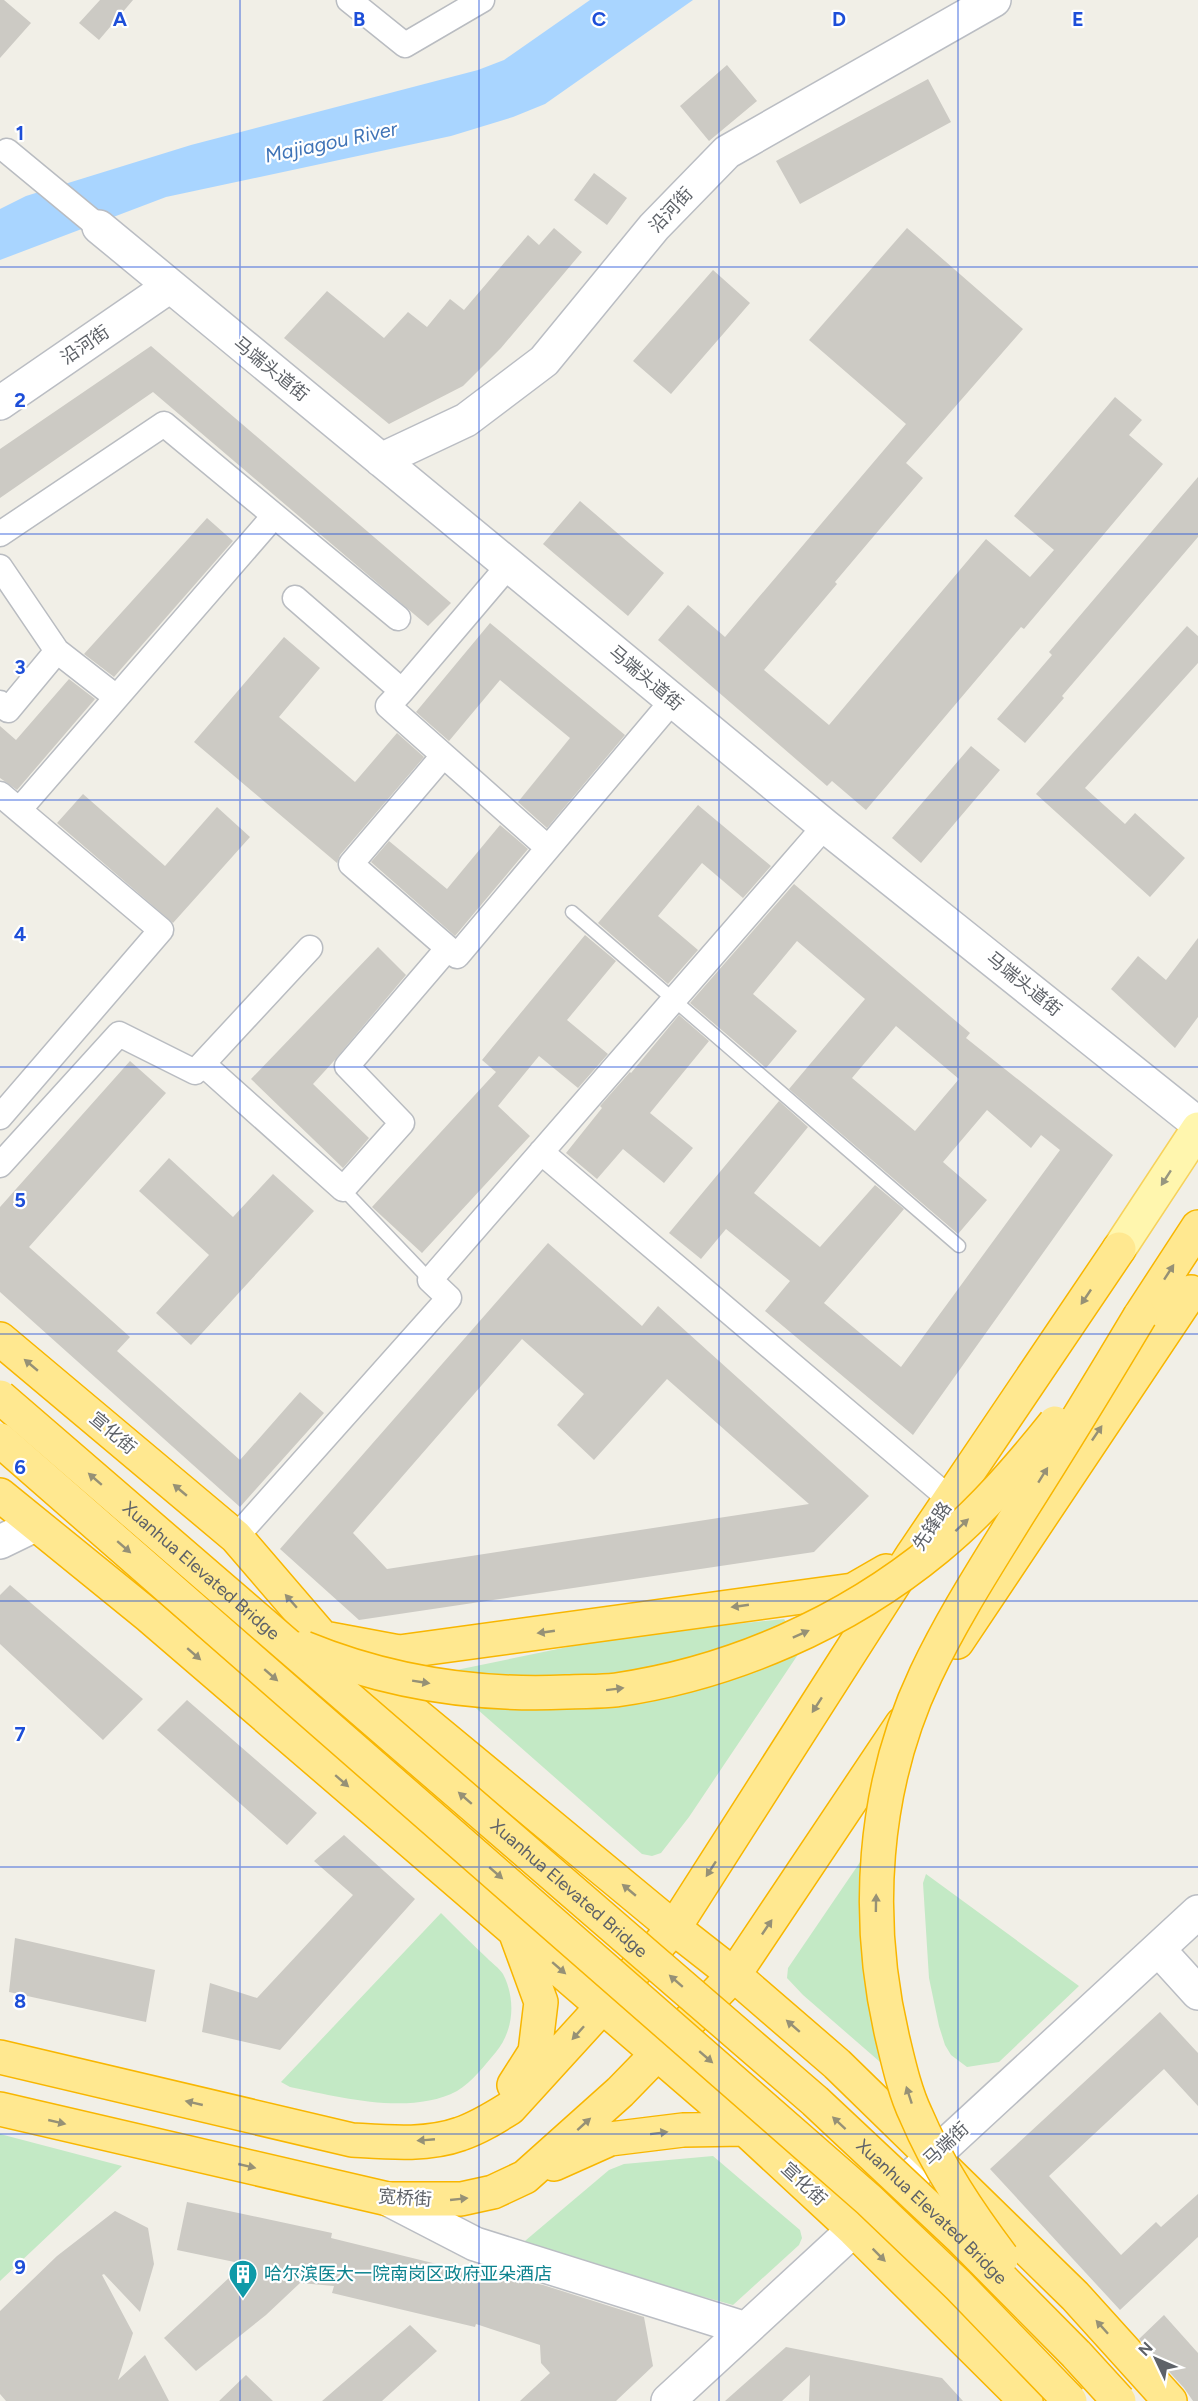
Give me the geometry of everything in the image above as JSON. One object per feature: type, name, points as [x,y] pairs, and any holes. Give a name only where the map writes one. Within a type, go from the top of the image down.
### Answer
[{"type":"highway","points":[[1076,2354],[996,2249],[944,2174],[915,2113],[899,2065],[886,2013],[877,1956],[875,1903],[879,1839],[889,1782],[906,1725],[926,1675],[961,1607],[1140,1316],[1198,1227]]},
{"type":"highway","name":"先锋路","points":[[674,1928],[913,1554],[1119,1249]]},
{"type":"highway","points":[[734,1975],[1195,1287]]},
{"type":"highway","points":[[154,1573],[255,1628],[339,1662],[410,1681],[478,1691],[551,1693],[614,1690],[683,1677],[758,1653],[825,1623],[887,1585],[936,1549],[979,1509],[1029,1456],[1140,1316]]},
{"type":"highway","name":"宣化街","points":[[0,1339],[231,1533],[322,1637],[734,1975],[837,2064],[933,2156]]},
{"type":"highway","name":"Xuanhua Elevated Bridge","points":[[0,1396],[815,2101],[960,2237],[1076,2354],[1119,2401]]},
{"type":"highway","name":"Xuanhua Elevated Bridge","points":[[0,1440],[869,2200],[959,2286],[1070,2401]]},
{"type":"highway","points":[[0,1495],[35,1525]]},
{"type":"highway","name":"宣化街","points":[[35,1525],[149,1616],[745,2129],[854,2230],[1026,2401]]},
{"type":"highway","points":[[322,1637],[399,1652],[841,1592],[853,1590],[913,1554]]},
{"type":"highway","points":[[0,2057],[352,2140],[392,2142],[458,2135],[482,2125],[510,2108],[674,1928]]},
{"type":"highway","points":[[482,2125],[512,2087],[535,2052],[541,2002],[514,1929]]},
{"type":"highway","name":"宽桥街","points":[[0,2109],[388,2199],[461,2199],[493,2192],[525,2177],[620,2092],[734,1975]]},
{"type":"highway","points":[[525,2177],[610,2139],[683,2130],[745,2129]]},
{"type":"highway","points":[[933,2156],[1075,2296],[1170,2401]]},
{"type":"main road","name":"先锋路","points":[[1119,1249],[1198,1129]]},
{"type":"street","points":[[349,0],[405,45],[482,0]]},
{"type":"street","name":"沿河街","points":[[381,460],[466,420],[544,361],[654,227],[727,152],[994,0]]},
{"type":"street","points":[[7,152],[99,227]]},
{"type":"street","name":"马端头道街","points":[[99,227],[825,826],[1198,1124]]},
{"type":"street","name":"沿河街","points":[[0,403],[170,286]]},
{"type":"street","points":[[0,534],[164,424],[398,618]]},
{"type":"street","points":[[19,810],[274,516]]},
{"type":"street","points":[[509,565],[388,706],[548,848]]},
{"type":"street","points":[[0,567],[57,651],[117,697]]},
{"type":"street","points":[[295,598],[402,691]]},
{"type":"street","points":[[0,703],[8,710],[57,651]]},
{"type":"street","points":[[443,756],[351,864],[457,956],[673,700]]},
{"type":"street","points":[[0,794],[161,930],[0,1117]]},
{"type":"street","points":[[231,1533],[448,1298],[430,1280],[825,826]]},
{"type":"street","points":[[0,1165],[119,1034],[195,1072],[310,948]]},
{"type":"street","points":[[203,1064],[343,1189],[402,1124],[347,1066],[448,948]]},
{"type":"street","points":[[540,1152],[950,1499]]},
{"type":"street","points":[[0,1542],[35,1525]]},
{"type":"street","name":"马端街","points":[[668,2401],[1198,1912]]},
{"type":"street","points":[[1158,1949],[1198,1993]]},
{"type":"street","points":[[388,2199],[476,2244],[746,2329]]},
{"type":"lane","points":[[572,912],[959,1246]]},
{"type":"lane","points":[[343,1189],[430,1280]]},
{"type":"green space","points":[[784,1619],[803,1647],[689,1817],[661,1853],[652,1856],[642,1854],[437,1674],[621,1636]]},
{"type":"green space","points":[[871,1846],[887,2068],[803,1995],[787,1978],[788,1968]]},
{"type":"green space","points":[[926,1874],[1079,1986],[999,2062],[967,2067],[951,2055],[945,2045],[929,1978],[923,1883]]},
{"type":"green space","points":[[441,1913],[503,1974],[510,1994],[511,2014],[507,2034],[496,2052],[478,2073],[457,2091],[418,2102],[374,2102],[352,2099],[290,2087],[281,2082]]},
{"type":"green space","points":[[0,2134],[122,2166],[0,2281]]},
{"type":"green space","points":[[713,2156],[800,2230],[802,2238],[799,2245],[733,2305],[519,2246],[609,2170],[624,2164]]},
{"type":"water","name":"Majiagou River","points":[[590,0],[693,0],[545,104],[513,117],[451,136],[166,197],[0,260],[0,209],[26,196],[191,145],[478,70],[504,60]]},
{"type":"building","points":[[0,0],[4,0],[31,23],[0,58]]},
{"type":"building","points":[[100,0],[133,0],[99,40],[79,23]]},
{"type":"building","points":[[727,65],[757,101],[709,141],[680,106]]},
{"type":"building","points":[[928,79],[951,122],[800,204],[776,161]]},
{"type":"building","points":[[594,173],[627,198],[607,225],[574,200]]},
{"type":"building","points":[[554,228],[582,252],[501,348],[463,386],[389,424],[284,338],[327,291],[384,338],[408,312],[427,327],[450,299],[464,310],[528,235],[539,245]]},
{"type":"building","points":[[907,228],[1023,329],[906,463],[923,478],[764,670],[829,725],[986,539],[1030,577],[1054,550],[1014,516],[1115,397],[1142,420],[1129,435],[1163,464],[1024,629],[1021,627],[866,810],[832,781],[827,786],[658,640],[688,605],[725,637],[906,424],[809,340]]},
{"type":"building","points":[[713,270],[750,303],[671,394],[633,361]]},
{"type":"building","points":[[151,346],[451,603],[428,626],[153,392],[0,498],[0,449]]},
{"type":"building","points":[[1198,477],[1198,537],[1062,696],[1064,698],[1025,743],[997,719],[1052,655],[1049,652]]},
{"type":"building","points":[[580,501],[664,573],[628,616],[543,544]]},
{"type":"building","points":[[207,518],[233,541],[114,677],[84,654]]},
{"type":"building","points":[[490,623],[625,735],[547,828],[518,802],[570,738],[500,680],[449,741],[416,712]]},
{"type":"building","points":[[1187,626],[1198,636],[1198,663],[1085,788],[1125,824],[1135,813],[1185,858],[1150,897],[1036,794]]},
{"type":"building","points":[[284,637],[320,668],[279,717],[355,782],[397,733],[424,757],[340,855],[337,863],[194,742]]},
{"type":"building","points":[[69,679],[95,699],[17,790],[0,778],[0,726],[16,740]]},
{"type":"building","points":[[971,746],[1000,770],[921,863],[892,838]]},
{"type":"building","points":[[83,794],[165,866],[217,807],[250,837],[173,923],[57,823]]},
{"type":"building","points":[[698,805],[771,866],[743,898],[702,863],[658,916],[698,950],[668,984],[598,923]]},
{"type":"building","points":[[500,825],[528,849],[455,936],[371,862],[389,841],[447,889]]},
{"type":"building","points":[[794,884],[970,1033],[966,1038],[1113,1155],[913,1435],[765,1311],[790,1281],[726,1229],[701,1259],[669,1233],[779,1101],[808,1127],[754,1193],[820,1247],[875,1185],[904,1209],[824,1303],[901,1367],[1060,1150],[1041,1135],[1031,1148],[987,1110],[943,1162],[987,1200],[958,1234],[789,1089],[865,999],[797,941],[753,994],[797,1031],[766,1068],[690,1003]],"holes":[[[896,1026],[959,1079],[915,1131],[852,1078]]]},
{"type":"building","points":[[585,935],[616,961],[567,1020],[608,1054],[578,1088],[539,1056],[498,1106],[530,1136],[422,1253],[372,1207],[496,1072],[482,1060]]},
{"type":"building","points":[[1198,938],[1198,1017],[1175,1048],[1111,989],[1138,956],[1166,980]]},
{"type":"building","points":[[378,947],[406,975],[313,1084],[369,1138],[343,1168],[251,1079]]},
{"type":"building","points":[[679,1015],[709,1041],[650,1113],[693,1148],[664,1183],[623,1149],[597,1179],[566,1153],[602,1108],[600,1106]]},
{"type":"building","points":[[130,1061],[166,1093],[29,1247],[130,1337],[117,1351],[240,1460],[300,1392],[324,1413],[240,1507],[0,1292],[0,1207]]},
{"type":"building","points":[[169,1158],[233,1217],[273,1174],[314,1211],[191,1345],[156,1313],[209,1255],[139,1191]]},
{"type":"building","points":[[548,1243],[642,1326],[658,1306],[869,1496],[814,1552],[359,1620],[280,1549]],"holes":[[[522,1339],[584,1394],[557,1425],[594,1460],[667,1379],[809,1504],[387,1569],[353,1533]]]},
{"type":"building","points":[[10,1585],[143,1699],[103,1740],[0,1644],[0,1595]]},
{"type":"building","points":[[187,1700],[317,1813],[287,1845],[157,1730]]},
{"type":"building","points":[[344,1835],[415,1899],[280,2050],[202,2032],[210,1983],[257,1998],[353,1895],[314,1861]]},
{"type":"building","points":[[15,1938],[155,1970],[146,2022],[9,1992]]},
{"type":"building","points":[[1160,2012],[1198,2053],[1198,2106],[1164,2069],[1049,2176],[1121,2255],[1156,2222],[1161,2227],[1198,2194],[1198,2237],[1120,2310],[990,2169]]},
{"type":"building","points":[[187,2202],[332,2233],[331,2238],[510,2282],[511,2278],[543,2285],[644,2317],[653,2366],[616,2401],[520,2401],[550,2373],[541,2363],[540,2345],[476,2324],[475,2327],[332,2293],[334,2286],[300,2283],[266,2315],[196,2371],[164,2338],[244,2264],[177,2250]]},
{"type":"building","points":[[115,2211],[148,2228],[154,2264],[140,2312],[104,2274],[102,2275],[133,2333],[118,2380],[145,2355],[169,2401],[6,2401],[0,2394],[0,2311],[57,2256]]},
{"type":"building","points":[[1164,2315],[1198,2353],[1198,2401],[1193,2401],[1139,2339]]},
{"type":"building","points":[[410,2325],[437,2351],[382,2401],[322,2401]]},
{"type":"building","points":[[786,2347],[942,2378],[963,2401],[809,2401],[810,2375],[782,2401],[725,2401]]},
{"type":"building","points":[[246,2375],[273,2401],[219,2401]]},
{"type":"place","name":"哈尔滨医大一院南岗区政府亚朵酒店","points":[[243,2300]]}]
